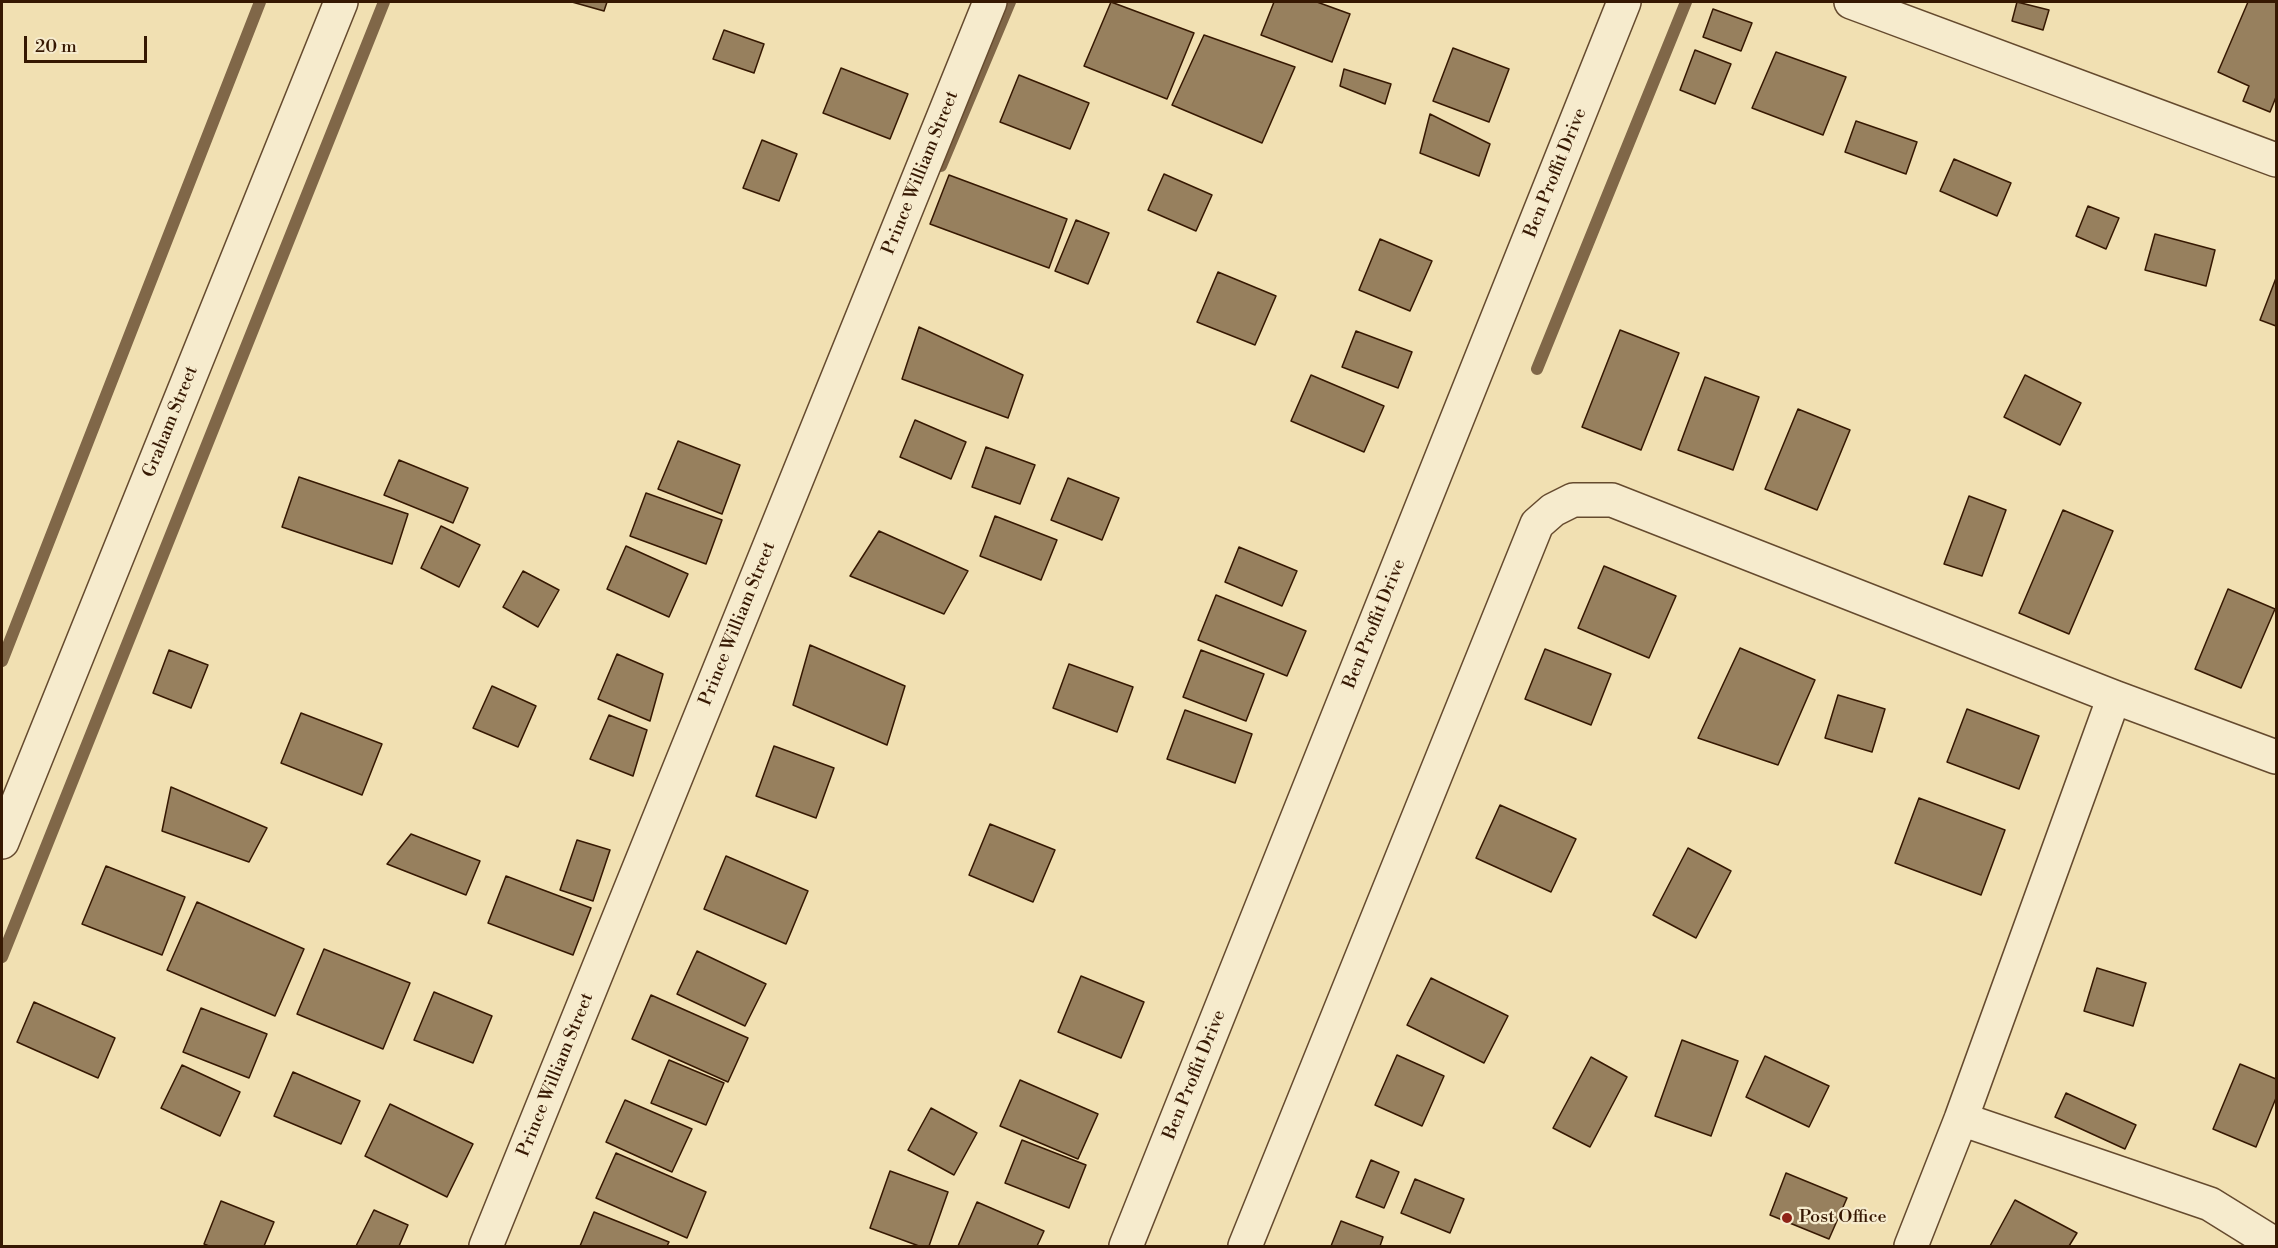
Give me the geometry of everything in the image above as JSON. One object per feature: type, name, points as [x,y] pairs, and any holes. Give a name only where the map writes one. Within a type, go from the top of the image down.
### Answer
[{"type":"street","name":"Graham Street","points":[[2,842],[341,2]]},
{"type":"street","name":"Prince William Street","points":[[486,1246],[990,2]]},
{"type":"street","name":"Ben Proffit Drive","points":[[1126,1246],[1624,2]]},
{"type":"street","points":[[1851,2],[2277,160]]},
{"type":"street","points":[[1245,1246],[1537,524],[1553,510],[1573,500],[1612,500],[2114,697],[2277,758]]},
{"type":"street","points":[[1911,1246],[1960,1119],[2114,697]]},
{"type":"street","points":[[1960,1119],[2210,1204],[2277,1245]]},
{"type":"building","points":[[572,2],[607,2],[604,11]]},
{"type":"building","points":[[1111,2],[1194,33],[1167,99],[1084,66]]},
{"type":"building","points":[[1274,2],[1317,2],[1350,14],[1332,62],[1261,35]]},
{"type":"building","points":[[2017,2],[2049,10],[2043,30],[2012,21]]},
{"type":"building","points":[[2248,2],[2276,2],[2276,97],[2270,112],[2243,101],[2249,86],[2218,72]]},
{"type":"building","points":[[1713,9],[1752,23],[1741,51],[1703,37]]},
{"type":"building","points":[[724,30],[764,44],[754,73],[713,59]]},
{"type":"building","points":[[1204,35],[1295,67],[1262,143],[1172,105]]},
{"type":"building","points":[[1453,48],[1509,69],[1489,122],[1433,101]]},
{"type":"building","points":[[1695,50],[1731,64],[1715,104],[1680,90]]},
{"type":"building","points":[[1776,52],[1846,77],[1823,135],[1752,108]]},
{"type":"building","points":[[841,68],[908,94],[890,139],[823,113]]},
{"type":"building","points":[[1344,69],[1391,84],[1385,104],[1340,86]]},
{"type":"building","points":[[1019,75],[1089,103],[1070,149],[1000,122]]},
{"type":"building","points":[[1430,114],[1490,144],[1479,176],[1420,153]]},
{"type":"building","points":[[1856,121],[1917,142],[1906,174],[1845,152]]},
{"type":"building","points":[[762,140],[797,154],[779,201],[743,188]]},
{"type":"building","points":[[1954,159],[2011,183],[1997,216],[1940,191]]},
{"type":"building","points":[[1164,174],[1212,195],[1196,231],[1148,210]]},
{"type":"building","points":[[949,175],[1067,219],[1049,268],[930,224]]},
{"type":"building","points":[[2088,206],[2119,218],[2106,249],[2076,236]]},
{"type":"building","points":[[1076,220],[1109,233],[1088,284],[1055,271]]},
{"type":"building","points":[[2155,234],[2215,250],[2206,286],[2145,270]]},
{"type":"building","points":[[1380,239],[1432,261],[1410,311],[1359,290]]},
{"type":"building","points":[[1218,272],[1276,296],[1255,345],[1197,322]]},
{"type":"building","points":[[2276,278],[2276,326],[2260,320]]},
{"type":"building","points":[[919,327],[1023,375],[1008,418],[902,379]]},
{"type":"building","points":[[1620,330],[1679,353],[1641,450],[1582,427]]},
{"type":"building","points":[[1356,331],[1412,352],[1398,388],[1342,367]]},
{"type":"building","points":[[1311,375],[1384,406],[1364,452],[1291,421]]},
{"type":"building","points":[[2025,375],[2081,403],[2060,445],[2004,417]]},
{"type":"building","points":[[1705,377],[1759,397],[1733,470],[1678,450]]},
{"type":"building","points":[[1798,409],[1850,430],[1817,510],[1765,489]]},
{"type":"building","points":[[915,420],[966,442],[951,479],[900,457]]},
{"type":"building","points":[[678,441],[740,465],[722,514],[658,489]]},
{"type":"building","points":[[986,447],[1035,465],[1020,504],[972,487]]},
{"type":"building","points":[[399,460],[468,488],[453,523],[384,495]]},
{"type":"building","points":[[299,477],[408,514],[392,564],[282,527]]},
{"type":"building","points":[[1068,478],[1119,498],[1102,540],[1051,520]]},
{"type":"building","points":[[646,493],[722,520],[706,564],[630,536]]},
{"type":"building","points":[[1969,496],[2006,510],[1982,576],[1944,564]]},
{"type":"building","points":[[2063,510],[2113,531],[2069,634],[2019,613]]},
{"type":"building","points":[[995,516],[1057,540],[1041,580],[980,556]]},
{"type":"building","points":[[441,526],[480,545],[459,587],[421,568]]},
{"type":"building","points":[[879,531],[968,571],[944,614],[850,576]]},
{"type":"building","points":[[626,546],[688,574],[669,617],[607,589]]},
{"type":"building","points":[[1239,547],[1297,571],[1282,606],[1225,582]]},
{"type":"building","points":[[1604,566],[1676,596],[1649,658],[1578,628]]},
{"type":"building","points":[[523,571],[559,590],[538,627],[503,607]]},
{"type":"building","points":[[2228,589],[2275,609],[2241,688],[2195,669]]},
{"type":"building","points":[[1216,595],[1306,631],[1287,676],[1198,640]]},
{"type":"building","points":[[810,645],[905,686],[887,745],[793,705]]},
{"type":"building","points":[[1740,648],[1815,680],[1778,765],[1698,738]]},
{"type":"building","points":[[1545,649],[1611,674],[1591,725],[1525,699]]},
{"type":"building","points":[[169,650],[208,665],[191,708],[153,693]]},
{"type":"building","points":[[1201,650],[1264,674],[1246,721],[1183,697]]},
{"type":"building","points":[[617,654],[663,674],[650,721],[598,699]]},
{"type":"building","points":[[1069,664],[1133,687],[1117,732],[1053,708]]},
{"type":"building","points":[[492,686],[536,706],[518,747],[473,728]]},
{"type":"building","points":[[1838,695],[1885,709],[1872,752],[1825,738]]},
{"type":"building","points":[[1967,709],[2039,736],[2019,789],[1947,762]]},
{"type":"building","points":[[1185,710],[1252,734],[1235,783],[1167,759]]},
{"type":"building","points":[[301,713],[382,744],[362,795],[281,763]]},
{"type":"building","points":[[609,715],[647,730],[633,776],[590,759]]},
{"type":"building","points":[[774,746],[834,768],[816,818],[756,796]]},
{"type":"building","points":[[171,787],[267,828],[249,862],[162,831]]},
{"type":"building","points":[[1919,798],[2005,830],[1981,895],[1895,863]]},
{"type":"building","points":[[1500,805],[1576,839],[1551,892],[1476,858]]},
{"type":"building","points":[[990,824],[1055,850],[1033,902],[969,875]]},
{"type":"building","points":[[411,834],[480,861],[466,895],[387,864]]},
{"type":"building","points":[[577,840],[610,850],[593,901],[560,890]]},
{"type":"building","points":[[1688,848],[1731,871],[1696,938],[1653,915]]},
{"type":"building","points":[[726,856],[808,891],[786,944],[704,909]]},
{"type":"building","points":[[106,866],[185,897],[162,955],[82,924]]},
{"type":"building","points":[[506,876],[591,908],[573,955],[488,923]]},
{"type":"building","points":[[197,902],[304,949],[275,1016],[167,970]]},
{"type":"building","points":[[324,949],[410,983],[383,1049],[297,1014]]},
{"type":"building","points":[[697,951],[766,984],[745,1026],[677,994]]},
{"type":"building","points":[[2097,968],[2146,983],[2133,1026],[2084,1011]]},
{"type":"building","points":[[1081,976],[1144,1002],[1121,1058],[1058,1032]]},
{"type":"building","points":[[1431,978],[1508,1016],[1484,1063],[1407,1025]]},
{"type":"building","points":[[434,992],[492,1016],[473,1063],[414,1040]]},
{"type":"building","points":[[651,995],[748,1038],[728,1082],[632,1039]]},
{"type":"building","points":[[34,1002],[115,1038],[98,1078],[17,1042]]},
{"type":"building","points":[[201,1008],[267,1034],[249,1078],[183,1052]]},
{"type":"building","points":[[1682,1040],[1738,1061],[1711,1136],[1655,1116]]},
{"type":"building","points":[[1397,1055],[1444,1076],[1422,1126],[1375,1105]]},
{"type":"building","points":[[1765,1056],[1829,1086],[1809,1127],[1746,1097]]},
{"type":"building","points":[[1591,1057],[1627,1077],[1590,1147],[1553,1128]]},
{"type":"building","points":[[669,1060],[724,1083],[706,1125],[651,1103]]},
{"type":"building","points":[[2240,1064],[2276,1079],[2276,1098],[2256,1147],[2213,1129]]},
{"type":"building","points":[[182,1065],[240,1092],[220,1136],[161,1108]]},
{"type":"building","points":[[293,1072],[360,1101],[341,1144],[274,1116]]},
{"type":"building","points":[[1020,1080],[1098,1114],[1078,1159],[1000,1126]]},
{"type":"building","points":[[2066,1093],[2136,1125],[2125,1149],[2055,1117]]},
{"type":"building","points":[[625,1100],[692,1129],[672,1172],[606,1142]]},
{"type":"building","points":[[390,1104],[473,1144],[447,1197],[365,1156]]},
{"type":"building","points":[[931,1108],[977,1133],[954,1175],[908,1150]]},
{"type":"building","points":[[1022,1140],[1086,1165],[1069,1208],[1005,1183]]},
{"type":"building","points":[[616,1153],[706,1192],[687,1238],[596,1198]]},
{"type":"building","points":[[1371,1160],[1399,1172],[1384,1208],[1356,1197]]},
{"type":"building","points":[[890,1171],[948,1192],[929,1246],[919,1246],[870,1228]]},
{"type":"building","points":[[1786,1173],[1847,1198],[1829,1239],[1770,1215]]},
{"type":"building","points":[[1415,1179],[1464,1199],[1450,1233],[1401,1213]]},
{"type":"building","points":[[2015,1200],[2077,1233],[2069,1246],[1990,1246]]},
{"type":"building","points":[[221,1201],[274,1222],[264,1246],[209,1246],[204,1244]]},
{"type":"building","points":[[977,1202],[1044,1231],[1037,1246],[958,1246]]},
{"type":"building","points":[[374,1210],[408,1225],[399,1246],[356,1246]]},
{"type":"building","points":[[594,1212],[669,1242],[667,1246],[580,1246]]},
{"type":"building","points":[[1341,1221],[1383,1237],[1380,1246],[1331,1246]]},
{"type":"waterway","points":[[2,661],[260,2]]},
{"type":"waterway","points":[[2,957],[384,2]]},
{"type":"waterway","points":[[941,166],[1010,2]]},
{"type":"waterway","points":[[1537,369],[1686,2]]},
{"type":"place","name":"Post Office","points":[[1787,1218]]}]
